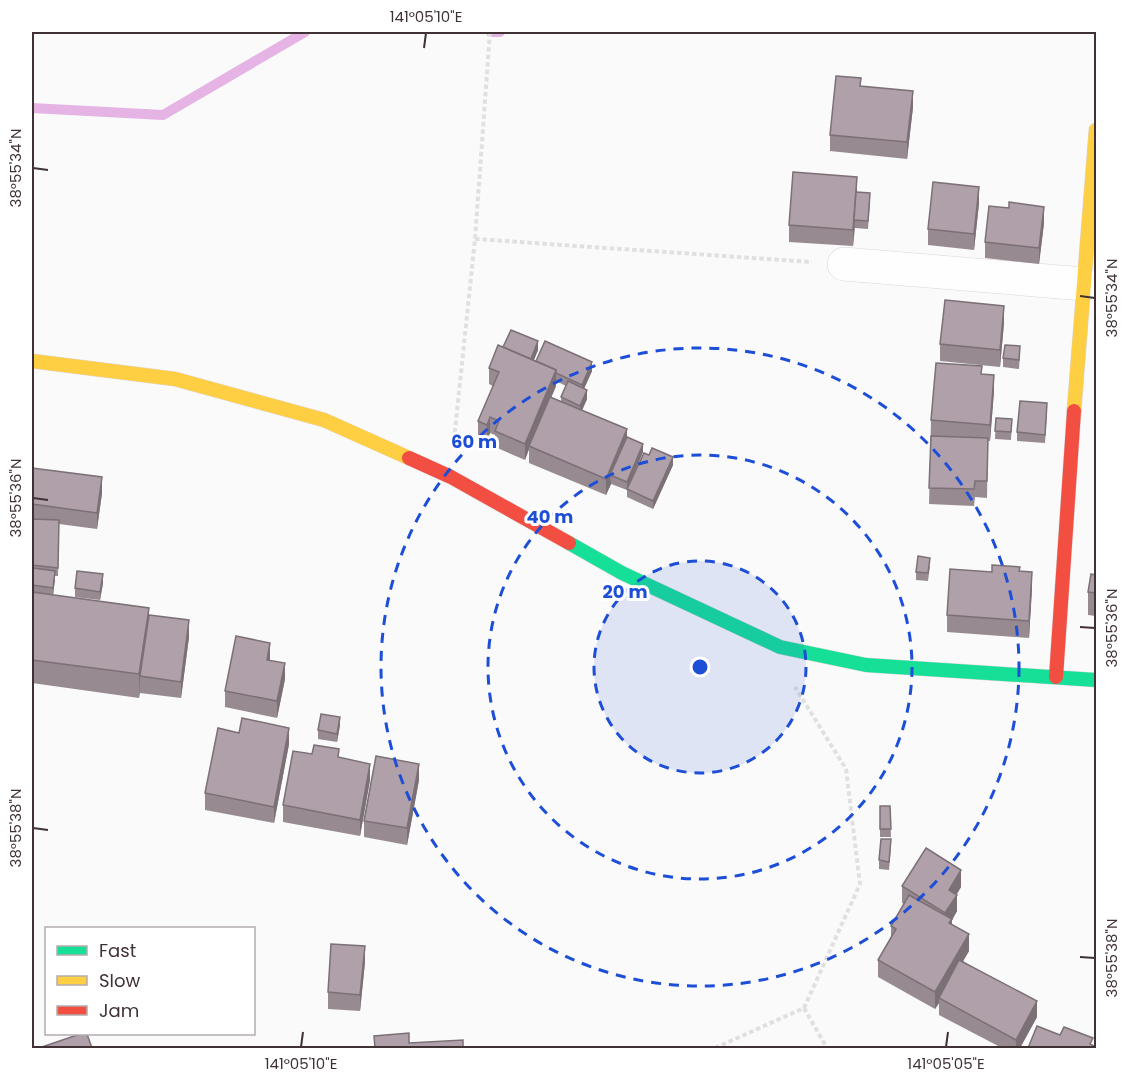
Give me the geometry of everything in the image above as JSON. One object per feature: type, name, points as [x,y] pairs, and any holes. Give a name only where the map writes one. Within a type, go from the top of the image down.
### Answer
[{"type":"street","points":[[1056,677],[1073,423],[1088,278],[1096,130]]},
{"type":"street","points":[[844,264],[1088,278]]},
{"type":"street","points":[[32,361],[175,379],[324,420],[451,477],[622,573],[780,647],[867,665],[1096,680]]},
{"type":"path","points":[[451,477],[475,239],[490,32]]},
{"type":"path","points":[[475,239],[844,264]]},
{"type":"path","points":[[715,1048],[804,1008],[860,884],[846,769],[792,683],[780,647]]},
{"type":"path","points":[[804,1008],[827,1048]]},
{"type":"building","points":[[836,76],[861,78],[860,86],[913,91],[907,142],[830,135]]},
{"type":"building","points":[[793,172],[857,177],[853,230],[789,225]]},
{"type":"building","points":[[933,182],[979,187],[974,234],[928,229]]},
{"type":"building","points":[[856,192],[870,193],[868,221],[854,220]]},
{"type":"building","points":[[1009,202],[1044,207],[1039,248],[985,242],[989,206],[1009,208]]},
{"type":"building","points":[[945,300],[1004,306],[1000,350],[940,344]]},
{"type":"building","points":[[511,330],[538,341],[531,359],[503,347]]},
{"type":"building","points":[[545,341],[592,362],[582,385],[536,361]]},
{"type":"building","points":[[498,345],[556,370],[525,444],[495,431],[499,421],[490,417],[487,425],[478,421],[499,372],[489,368]]},
{"type":"building","points":[[1005,345],[1020,346],[1019,360],[1003,358]]},
{"type":"building","points":[[936,363],[982,366],[981,374],[994,375],[990,425],[931,420]]},
{"type":"building","points":[[568,381],[587,390],[580,406],[561,397]]},
{"type":"building","points":[[550,397],[627,429],[606,479],[529,446]]},
{"type":"building","points":[[1020,401],[1047,403],[1045,435],[1017,432]]},
{"type":"building","points":[[996,418],[1012,419],[1011,432],[995,431]]},
{"type":"building","points":[[931,436],[988,438],[987,481],[975,481],[974,489],[929,488]]},
{"type":"building","points":[[627,437],[643,444],[627,482],[610,475]]},
{"type":"building","points":[[652,448],[673,457],[653,501],[627,489],[644,453],[649,455]]},
{"type":"building","points":[[32,468],[102,477],[97,513],[32,504]]},
{"type":"building","points":[[32,511],[33,511],[32,557]]},
{"type":"building","points":[[33,519],[59,520],[58,568],[32,565]]},
{"type":"building","points":[[918,556],[930,558],[928,573],[916,572]]},
{"type":"building","points":[[992,565],[1020,567],[1019,571],[1032,572],[1029,621],[947,615],[950,569],[992,572]]},
{"type":"building","points":[[33,568],[55,571],[53,588],[32,585]]},
{"type":"building","points":[[77,571],[103,574],[100,592],[75,588]]},
{"type":"building","points":[[1091,574],[1096,575],[1096,593],[1088,592]]},
{"type":"building","points":[[32,592],[149,608],[139,674],[32,660]]},
{"type":"building","points":[[149,615],[189,620],[181,682],[140,676]]},
{"type":"building","points":[[236,636],[270,643],[267,660],[285,663],[277,701],[225,691]]},
{"type":"building","points":[[321,714],[340,717],[337,734],[318,730]]},
{"type":"building","points":[[242,718],[289,728],[274,807],[205,793],[218,728],[239,733]]},
{"type":"building","points":[[314,745],[339,749],[338,757],[370,764],[360,820],[283,805],[293,751],[312,754]]},
{"type":"building","points":[[376,756],[419,764],[407,828],[364,821]]},
{"type":"building","points":[[880,806],[890,806],[891,829],[880,829]]},
{"type":"building","points":[[881,839],[891,839],[889,862],[879,860]]},
{"type":"building","points":[[926,848],[961,870],[949,890],[957,895],[945,913],[902,886]]},
{"type":"building","points":[[909,895],[952,919],[949,923],[969,934],[935,992],[878,960],[896,929],[891,926]]},
{"type":"building","points":[[331,944],[365,946],[360,995],[328,992]]},
{"type":"building","points":[[959,960],[1037,1001],[1016,1040],[939,998]]},
{"type":"building","points":[[1037,1026],[1060,1035],[1064,1027],[1093,1038],[1090,1044],[1096,1048],[1028,1048]]},
{"type":"building","points":[[409,1033],[409,1043],[463,1040],[463,1048],[375,1048],[374,1036]]},
{"type":"building","points":[[77,1035],[87,1035],[92,1048],[39,1048]]},
{"type":"waterway","points":[[32,108],[163,115],[305,32]]},
{"type":"waterway","points":[[491,32],[500,32]]},
{"type":"traffic: fast","points":[[569,543],[622,573],[780,647],[866,665],[1096,680]]},
{"type":"traffic: slow","points":[[1074,411],[1096,130]]},
{"type":"traffic: slow","points":[[32,361],[175,379],[324,420],[409,458]]},
{"type":"traffic: jam","points":[[1056,677],[1074,411]]},
{"type":"traffic: jam","points":[[409,458],[451,477],[569,543]]}]
